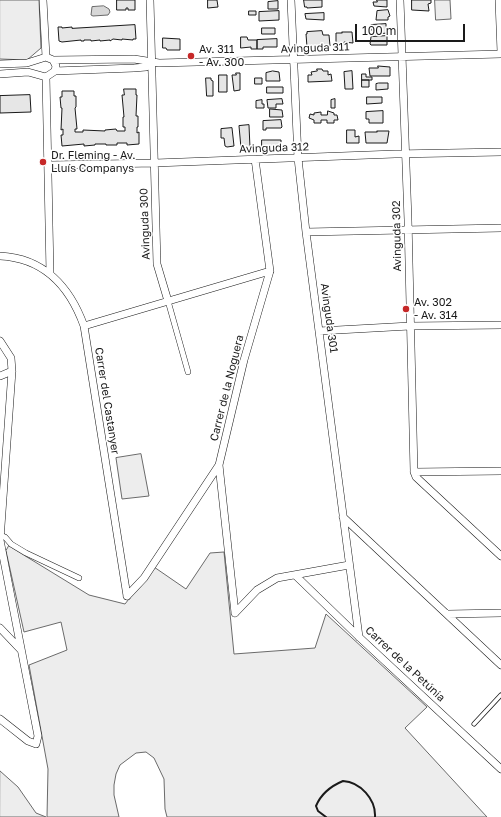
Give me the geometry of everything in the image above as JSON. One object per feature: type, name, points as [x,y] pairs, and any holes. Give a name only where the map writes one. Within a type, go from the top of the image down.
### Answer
[{"type":"street","points":[[43,0],[46,57]]},
{"type":"street","name":"Avinguda 300","points":[[150,0],[153,63],[157,264],[188,372]]},
{"type":"street","name":"Avinguda 301","points":[[291,0],[298,158],[306,232],[359,637]]},
{"type":"street","name":"Avinguda 302","points":[[400,0],[414,472]]},
{"type":"street","points":[[499,0],[501,53]]},
{"type":"street","name":"Avinguda 311","points":[[153,63],[501,53]]},
{"type":"street","points":[[0,64],[28,63],[46,57],[53,60],[134,59],[153,63]]},
{"type":"street","points":[[38,60],[35,68],[43,76],[48,165],[50,273]]},
{"type":"street","points":[[53,60],[56,66],[55,72]]},
{"type":"street","points":[[0,74],[28,72],[43,76],[55,72],[146,67],[153,63]]},
{"type":"street","name":"Avinguda 312","points":[[48,165],[501,152]]},
{"type":"street","name":"Carrer de la Noguera","points":[[127,596],[144,578],[219,464],[244,360],[270,271],[255,159]]},
{"type":"street","points":[[306,232],[501,228]]},
{"type":"street","name":"Carrer del Castanyer","points":[[0,256],[29,262],[50,273],[66,291],[78,311],[84,326],[127,596]]},
{"type":"street","points":[[84,326],[270,271]]},
{"type":"street","points":[[320,331],[410,326],[501,325]]},
{"type":"street","points":[[0,341],[11,358],[12,370],[3,454],[0,540],[38,736],[36,744],[28,741],[0,718]]},
{"type":"street","points":[[0,376],[12,370]]},
{"type":"street","points":[[219,464],[235,613],[257,590],[277,578],[349,565]]},
{"type":"street","points":[[501,471],[414,472],[416,477],[501,556]]},
{"type":"street","points":[[343,517],[501,665]]},
{"type":"street","points":[[0,535],[5,537],[11,544],[26,553],[79,578]]},
{"type":"street","name":"Carrer de la Petúnia","points":[[295,574],[359,637],[501,769]]},
{"type":"street","points":[[448,614],[501,613]]},
{"type":"street","points":[[0,628],[21,650]]},
{"type":"lane","points":[[474,724],[501,695]]},
{"type":"shaded area","points":[[0,0],[39,0],[41,48],[27,60],[0,59]]},
{"type":"shaded area","points":[[435,0],[450,0],[451,19],[436,20]]},
{"type":"shaded area","points":[[104,6],[109,9],[110,12],[108,15],[91,15],[92,7]]},
{"type":"shaded area","points":[[141,454],[149,496],[122,499],[116,458]]},
{"type":"shaded area","points":[[9,546],[89,595],[125,604],[154,567],[186,589],[210,553],[224,552],[234,654],[315,648],[326,614],[427,707],[405,728],[487,817],[167,817],[165,809],[164,779],[154,758],[146,752],[136,753],[120,765],[116,774],[114,795],[119,817],[47,817],[48,769],[29,665],[67,650],[61,622],[24,632],[6,551]]},
{"type":"shaded area","points":[[0,771],[18,787],[36,813],[46,817],[0,817]]},
{"type":"building","points":[[117,0],[135,0],[135,10],[128,10],[128,8],[126,8],[126,10],[117,10]]},
{"type":"building","points":[[208,0],[217,0],[218,7],[208,8]]},
{"type":"building","points":[[304,0],[322,0],[322,7],[307,8],[305,7]]},
{"type":"building","points":[[377,0],[387,0],[387,7],[374,6],[373,2],[377,2]]},
{"type":"building","points":[[412,0],[431,0],[431,3],[428,4],[429,11],[412,10]]},
{"type":"building","points":[[278,1],[278,9],[268,9],[268,2]]},
{"type":"building","points":[[388,10],[390,16],[388,17],[388,20],[376,20],[377,11]]},
{"type":"building","points":[[249,11],[256,11],[256,15],[249,15]]},
{"type":"building","points":[[279,11],[279,20],[259,21],[259,12]]},
{"type":"building","points":[[324,13],[324,20],[306,19],[305,14]]},
{"type":"building","points":[[386,24],[388,33],[374,34],[374,30],[371,30],[371,25]]},
{"type":"building","points":[[135,25],[136,39],[133,40],[113,39],[110,41],[59,41],[58,27],[72,28]]},
{"type":"building","points":[[262,28],[275,28],[275,34],[262,34]]},
{"type":"building","points":[[322,31],[323,35],[329,35],[330,46],[307,47],[307,32]]},
{"type":"building","points":[[352,32],[353,43],[344,42],[344,45],[336,45],[336,33]]},
{"type":"building","points":[[387,36],[387,45],[370,44],[371,37]]},
{"type":"building","points":[[241,37],[247,37],[248,40],[257,40],[257,49],[251,49],[251,47],[241,48]]},
{"type":"building","points":[[163,38],[180,39],[180,50],[167,50],[166,48],[163,48]]},
{"type":"building","points":[[277,39],[277,47],[263,47],[263,49],[257,49],[257,40]]},
{"type":"building","points":[[378,66],[390,67],[390,76],[370,76],[369,68],[378,68]]},
{"type":"building","points":[[317,69],[328,71],[328,75],[331,74],[332,81],[308,82],[308,75],[312,75],[311,72],[317,71]]},
{"type":"building","points":[[273,71],[279,72],[280,81],[266,81],[266,73]]},
{"type":"building","points":[[352,71],[353,89],[345,89],[344,72]]},
{"type":"building","points":[[236,73],[240,73],[240,90],[234,91],[232,75],[236,75]]},
{"type":"building","points":[[362,74],[366,74],[366,77],[372,77],[372,80],[362,80]]},
{"type":"building","points":[[219,75],[227,75],[227,92],[219,92]]},
{"type":"building","points":[[206,78],[211,78],[213,81],[213,96],[207,96]]},
{"type":"building","points":[[255,78],[262,78],[262,84],[255,84]]},
{"type":"building","points":[[362,80],[369,80],[369,87],[362,87]]},
{"type":"building","points":[[388,83],[388,89],[376,90],[376,84]]},
{"type":"building","points":[[267,87],[283,87],[283,93],[267,93]]},
{"type":"building","points":[[124,89],[136,89],[136,116],[138,116],[137,133],[139,132],[139,144],[127,145],[127,143],[117,143],[117,145],[95,144],[84,146],[84,144],[62,146],[61,135],[63,135],[63,129],[61,130],[62,108],[60,97],[62,97],[62,91],[74,91],[74,96],[76,96],[75,108],[77,129],[75,129],[75,132],[83,132],[83,130],[105,131],[116,129],[117,131],[125,131],[125,127],[123,127],[124,117],[122,95],[124,95]]},
{"type":"building","points":[[30,95],[31,112],[0,113],[0,96]]},
{"type":"building","points":[[367,97],[382,97],[382,103],[367,104]]},
{"type":"building","points":[[282,99],[283,104],[276,104],[276,108],[268,108],[267,100]]},
{"type":"building","points":[[335,99],[335,108],[331,108],[331,100]]},
{"type":"building","points":[[262,100],[264,108],[256,108],[256,101]]},
{"type":"building","points":[[270,109],[282,110],[283,117],[270,117]]},
{"type":"building","points":[[328,111],[334,113],[334,115],[337,115],[338,120],[334,120],[334,123],[327,123],[327,120],[321,120],[321,123],[314,123],[314,120],[309,118],[310,114],[314,115],[314,113],[321,112],[321,115],[327,115]]},
{"type":"building","points":[[383,111],[383,123],[369,123],[369,119],[366,119],[366,112]]},
{"type":"building","points":[[281,120],[281,128],[266,128],[266,130],[263,130],[263,121]]},
{"type":"building","points":[[249,125],[250,148],[241,148],[239,126]]},
{"type":"building","points":[[232,128],[234,146],[227,147],[225,146],[224,138],[221,138],[221,129]]},
{"type":"building","points":[[347,130],[355,130],[355,137],[359,136],[359,143],[347,143]]},
{"type":"building","points":[[389,131],[387,143],[366,143],[365,132]]},
{"type":"building","points":[[262,140],[281,140],[281,146],[278,146],[276,149],[262,150]]},
{"type":"wall","points":[[326,817],[318,811],[316,806],[327,791],[334,785],[343,781],[349,782],[361,788],[366,793],[373,804],[375,817]]},
{"type":"place","name":"Av. 311 - Av. 300","points":[[191,56]]},
{"type":"place","name":"Dr. Fleming - Av. Lluís Companys","points":[[43,162]]},
{"type":"place","name":"Av. 302 - Av. 314","points":[[406,309]]}]
